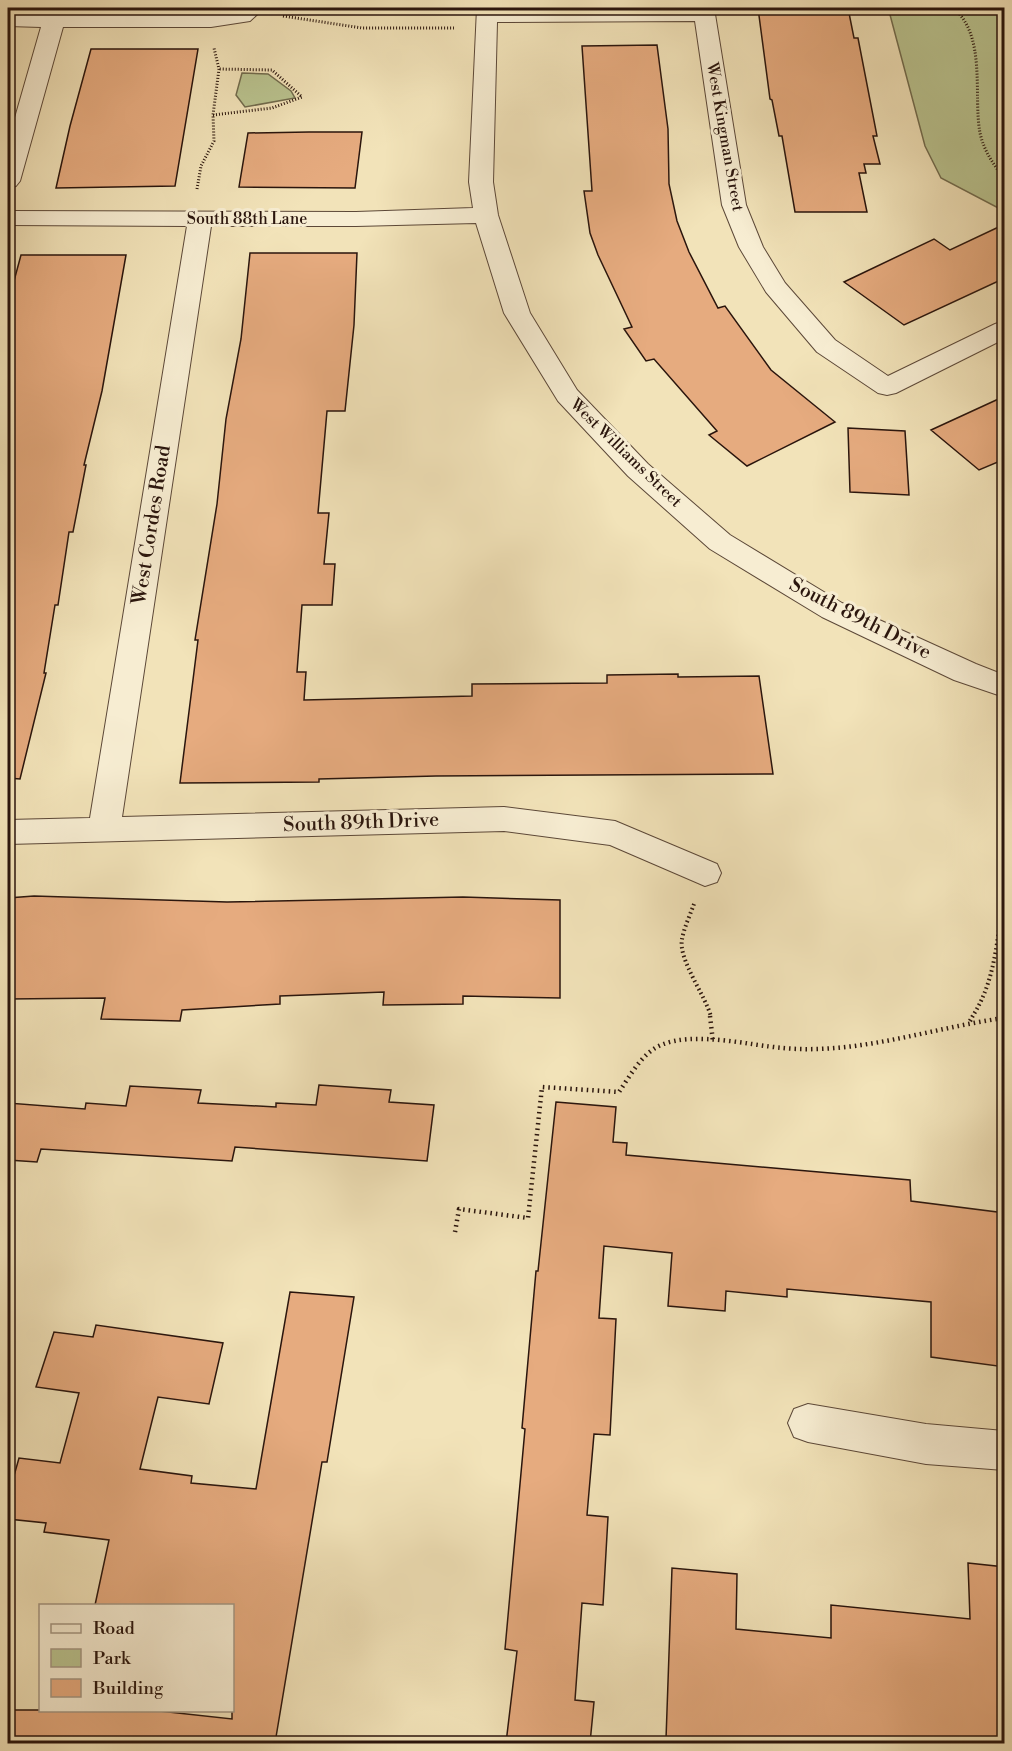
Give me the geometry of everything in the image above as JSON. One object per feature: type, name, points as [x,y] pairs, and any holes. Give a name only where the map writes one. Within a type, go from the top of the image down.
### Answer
[{"type":"street","points":[[8,20],[212,21],[249,11]]},
{"type":"street","points":[[487,17],[705,11]]},
{"type":"street","name":"West Kingman Street","points":[[705,11],[734,205],[751,247],[775,287],[826,345],[888,387],[1005,329]]},
{"type":"street","name":"West Williams Street","points":[[487,17],[481,182],[486,215],[517,313],[567,395],[638,470],[720,542]]},
{"type":"street","points":[[8,180],[54,20]]},
{"type":"street","name":"South 88th Lane","points":[[8,218],[356,219],[486,215]]},
{"type":"street","name":"West Cordes Road","points":[[104,831],[200,219]]},
{"type":"street","name":"South 89th Drive","points":[[720,542],[832,610],[965,672],[1005,686]]},
{"type":"street","name":"South 89th Drive","points":[[8,832],[504,819],[615,833],[705,873]]},
{"type":"street","points":[[808,1424],[926,1444],[1005,1450]]},
{"type":"path","points":[[953,8],[958,12],[975,47],[977,117],[983,145],[1005,178]]},
{"type":"path","points":[[249,11],[362,28],[487,17]]},
{"type":"path","points":[[200,219],[196,197],[201,166],[214,141],[213,115],[219,69],[211,40],[212,21]]},
{"type":"path","points":[[213,115],[257,110],[296,102],[302,97],[272,70],[219,69]]},
{"type":"path","points":[[705,873],[681,941],[685,958],[708,1006],[713,1027],[713,1042]]},
{"type":"path","points":[[969,1022],[980,1007],[991,980],[994,947],[1005,895]]},
{"type":"path","points":[[455,1232],[459,1209],[528,1218],[542,1087],[619,1092],[646,1056],[662,1045],[683,1041],[841,1049],[969,1022],[1005,1018]]},
{"type":"green space","points":[[885,8],[1004,8],[1004,211],[941,178],[925,146],[889,11]]},
{"type":"green space","points":[[242,73],[268,74],[291,91],[295,98],[245,107],[236,95]]},
{"type":"building","points":[[758,8],[848,8],[854,38],[858,38],[877,136],[873,136],[880,164],[864,164],[866,173],[859,173],[867,212],[795,212],[782,136],[779,136],[770,99]]},
{"type":"building","points":[[657,45],[668,129],[669,184],[677,221],[689,252],[718,308],[725,306],[771,370],[835,422],[747,466],[709,435],[717,431],[654,359],[646,361],[624,329],[632,327],[590,233],[584,191],[592,191],[582,46]]},
{"type":"building","points":[[91,49],[198,49],[175,186],[56,188]]},
{"type":"building","points":[[362,132],[355,188],[239,187],[248,133]]},
{"type":"building","points":[[1005,224],[1005,278],[904,325],[844,282],[934,239],[950,250]]},
{"type":"building","points":[[250,253],[357,253],[354,325],[345,411],[327,411],[318,513],[329,513],[324,564],[335,564],[332,605],[302,605],[297,672],[306,672],[304,700],[472,696],[472,684],[607,683],[607,675],[759,676],[773,774],[436,776],[319,779],[319,782],[180,783],[198,640],[195,640],[217,504],[226,419],[241,339]]},
{"type":"building","points":[[21,255],[126,255],[102,391],[84,465],[86,465],[73,532],[69,532],[58,605],[55,605],[44,673],[46,673],[20,779],[8,778],[8,303]]},
{"type":"building","points":[[1005,396],[1005,459],[979,470],[931,430]]},
{"type":"building","points":[[848,428],[905,431],[909,495],[850,492]]},
{"type":"building","points":[[34,896],[227,902],[463,897],[560,900],[560,998],[463,996],[463,1004],[383,1005],[384,992],[280,996],[280,1004],[182,1010],[180,1021],[101,1019],[105,998],[8,999],[8,898]]},
{"type":"building","points":[[319,1085],[391,1090],[389,1102],[434,1105],[427,1161],[235,1147],[232,1161],[41,1149],[37,1162],[8,1160],[8,1103],[85,1109],[86,1103],[126,1106],[130,1086],[201,1090],[198,1103],[276,1107],[276,1103],[316,1105]]},
{"type":"building","points":[[556,1102],[616,1107],[613,1142],[627,1143],[626,1155],[910,1180],[911,1201],[1005,1213],[1005,1367],[931,1357],[931,1302],[787,1289],[787,1297],[726,1291],[725,1311],[668,1306],[672,1253],[604,1246],[599,1318],[616,1319],[610,1435],[594,1434],[587,1515],[608,1517],[603,1605],[582,1603],[575,1700],[594,1702],[590,1743],[506,1743],[517,1651],[505,1649],[525,1429],[522,1428],[536,1271],[538,1271]]},
{"type":"building","points":[[290,1292],[354,1297],[327,1462],[322,1462],[275,1743],[56,1743],[8,1738],[8,1710],[168,1712],[232,1719],[232,1712],[234,1712],[234,1604],[95,1604],[109,1540],[44,1532],[46,1523],[8,1519],[8,1497],[19,1458],[60,1463],[79,1393],[36,1387],[54,1332],[93,1337],[96,1325],[223,1343],[209,1404],[158,1397],[140,1469],[192,1476],[191,1483],[256,1489]]},
{"type":"building","points":[[968,1563],[1005,1567],[1005,1743],[711,1743],[666,1739],[672,1568],[737,1574],[736,1629],[831,1638],[831,1605],[970,1619]]}]
